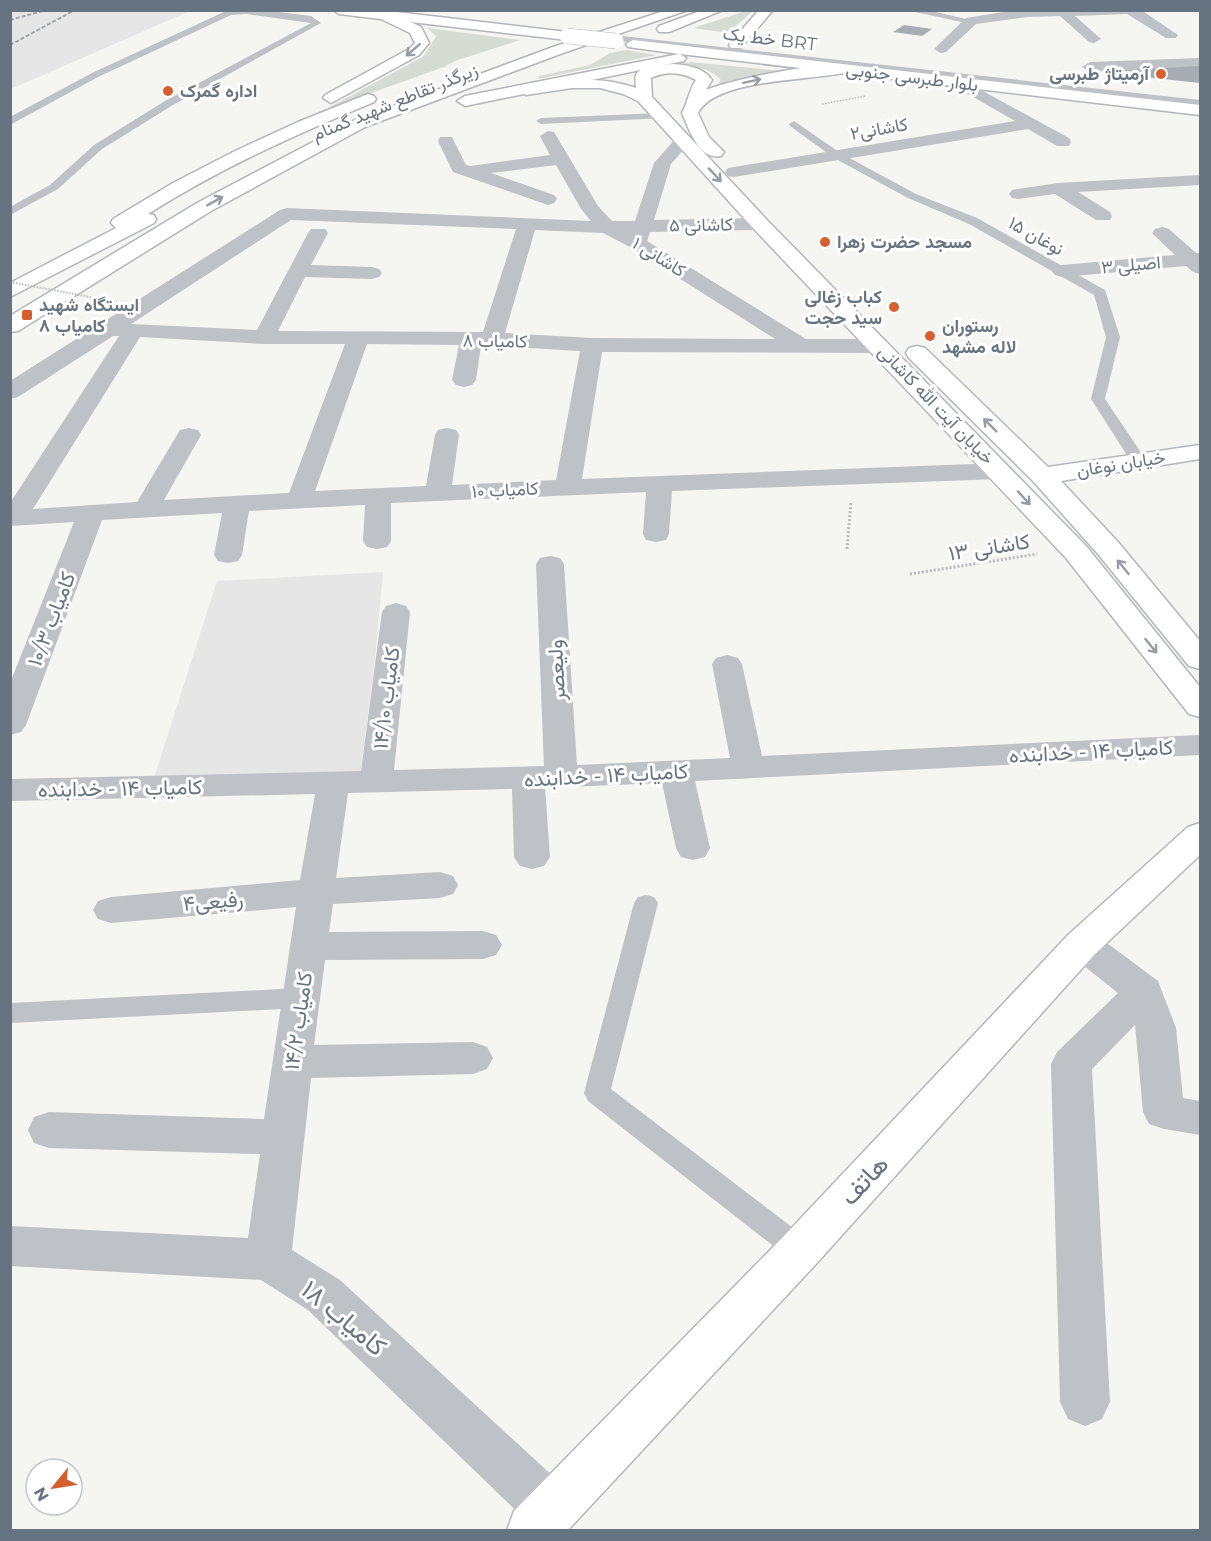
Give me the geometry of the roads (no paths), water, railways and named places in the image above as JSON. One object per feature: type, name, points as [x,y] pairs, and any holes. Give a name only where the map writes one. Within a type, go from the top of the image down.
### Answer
[{"type":"main road","points":[[339,10],[631,38]]},
{"type":"main road","points":[[511,50],[634,10]]},
{"type":"main road","name":"زیرگذر تقاطع شهید گمنام","points":[[48,270],[340,120],[540,47],[656,10]]},
{"type":"main road","name":"زیرگذر تقاطع شهید گمنام","points":[[93,275],[204,207],[359,124],[558,51],[682,10]]},
{"type":"main road","points":[[10,326],[93,275],[230,210],[292,174],[385,130],[448,104],[631,38],[717,10]]},
{"type":"main road","points":[[736,45],[767,10]]},
{"type":"main road","points":[[447,11],[631,38]]},
{"type":"main road","points":[[447,11],[475,12]]},
{"type":"main road","points":[[222,164],[262,136],[414,52],[422,43],[416,30],[386,16]]},
{"type":"main road","name":"بلوار طبرسی جنوبی","points":[[631,38],[736,45],[1200,98]]},
{"type":"main road","name":"بلوار طبرسی جنوبی","points":[[631,38],[707,54],[1200,110]]},
{"type":"main road","points":[[448,104],[707,54]]},
{"type":"main road","points":[[644,98],[643,76],[654,71],[673,69],[691,72],[702,77],[704,80],[698,89],[697,100],[729,86],[762,79],[843,69]]},
{"type":"main road","name":"خیابان آیت الله کاشانی","points":[[526,90],[591,82],[624,88],[644,98],[760,224],[880,346],[1073,549],[1200,707]]},
{"type":"main road","points":[[10,291],[48,270],[154,201],[222,164],[321,117],[381,94]]},
{"type":"main road","name":"خیابان آیت الله کاشانی","points":[[697,100],[690,113],[702,139],[1042,476],[1108,548],[1200,660]]},
{"type":"main road","name":"خیابان نوغان","points":[[1042,476],[1200,452]]},
{"type":"main road","name":"هاتف","points":[[542,1520],[800,1250],[1082,944],[1200,835]]},
{"type":"street","points":[[941,49],[974,20],[1028,13],[1125,10]]},
{"type":"street","points":[[1131,10],[1171,35]]},
{"type":"street","points":[[1069,12],[1094,39]]},
{"type":"street","points":[[974,20],[996,29]]},
{"type":"street","points":[[1090,67],[1200,62]]},
{"type":"street","points":[[959,83],[1063,142]]},
{"type":"street","name":"کاشانی۲","points":[[734,172],[1030,124]]},
{"type":"street","name":"کاشانی ۱","points":[[544,128],[591,209],[607,227],[640,235],[802,347]]},
{"type":"street","points":[[446,141],[459,168],[548,199]]},
{"type":"street","points":[[640,235],[663,163],[683,141]]},
{"type":"street","points":[[470,171],[560,159]]},
{"type":"street","points":[[1018,194],[1058,188],[1200,180]]},
{"type":"street","points":[[1058,188],[1103,216]]},
{"type":"street","points":[[10,392],[287,214],[607,227]]},
{"type":"street","points":[[464,380],[527,224]]},
{"type":"street","name":"کاشانی ۵","points":[[640,235],[760,224]]},
{"type":"street","points":[[264,337],[318,233]]},
{"type":"street","points":[[1161,233],[1197,262]]},
{"type":"street","name":"اصیلی ۳","points":[[1062,271],[1197,262]]},
{"type":"street","points":[[298,271],[372,273]]},
{"type":"street","name":"کامیاب ۸","points":[[110,329],[264,337],[481,339],[592,345],[880,346]]},
{"type":"street","points":[[12,518],[134,330]]},
{"type":"street","points":[[299,500],[358,339]]},
{"type":"street","points":[[568,487],[592,345]]},
{"type":"street","points":[[146,510],[189,435]]},
{"type":"street","points":[[438,494],[447,435]]},
{"type":"street","name":"کامیاب ۱۰","points":[[12,518],[378,496],[999,471]]},
{"type":"street","points":[[656,534],[659,484]]},
{"type":"street","points":[[378,496],[378,541]]},
{"type":"street","points":[[228,555],[237,504]]},
{"type":"street","name":"کامیاب ۱۰/۳","points":[[10,725],[91,513]]},
{"type":"street","name":"ولیعصر","points":[[532,857],[545,778],[550,564]]},
{"type":"street","name":"کامیاب ۱۴/۱۰","points":[[376,783],[396,612]]},
{"type":"street","points":[[728,664],[748,768]]},
{"type":"street","name":"کامیاب ۱۴ - خدابنده","points":[[10,790],[545,778],[1200,746]]},
{"type":"street","points":[[676,772],[693,848]]},
{"type":"street","name":"کامیاب ۱۴/۲","points":[[268,1260],[300,998],[333,784]]},
{"type":"street","name":"رفیعی۴","points":[[111,910],[316,892],[440,885]]},
{"type":"street","points":[[1082,944],[1144,992],[1156,1029],[1164,1112],[1200,1118]]},
{"type":"street","points":[[308,946],[483,945]]},
{"type":"street","points":[[1085,1402],[1071,1064],[1144,992]]},
{"type":"street","points":[[292,1062],[473,1058]]},
{"type":"street","points":[[49,1130],[283,1137]]},
{"type":"street","name":"کامیاب ۱۸","points":[[10,1246],[268,1260],[324,1294],[542,1520]]},
{"type":"lane","points":[[910,10],[974,20]]},
{"type":"lane","points":[[10,122],[95,75],[229,13],[246,11],[311,19],[317,23],[170,103],[98,147],[54,187],[10,212]]},
{"type":"lane","name":"خط یک BRT","points":[[631,38],[1200,104]]},
{"type":"lane","name":"کاشانی ۱","points":[[544,128],[662,116]]},
{"type":"lane","name":"نوغان ۱۵","points":[[794,124],[838,156],[912,196],[973,221],[1100,293],[1113,337],[1098,399],[1138,460]]},
{"type":"lane","points":[[646,903],[597,1093],[800,1250]]},
{"type":"lane","points":[[10,1013],[300,998]]},
{"type":"railway","points":[[10,20],[46,10]]},
{"type":"railway","points":[[10,45],[75,10]]},
{"type":"place","name":"آرمیتاژ طبرسی","points":[[1161,74]]},
{"type":"place","name":"اداره گمرک","points":[[168,91]]},
{"type":"place","name":"مسجد حضرت زهرا","points":[[825,242]]},
{"type":"place","name":"کباب زغالی سید حجت","points":[[894,307]]},
{"type":"place","name":"ایستگاه شهید کامیاب ۸","points":[[27,315]]},
{"type":"place","name":"رستوران لاله مشهد","points":[[930,336]]}]
